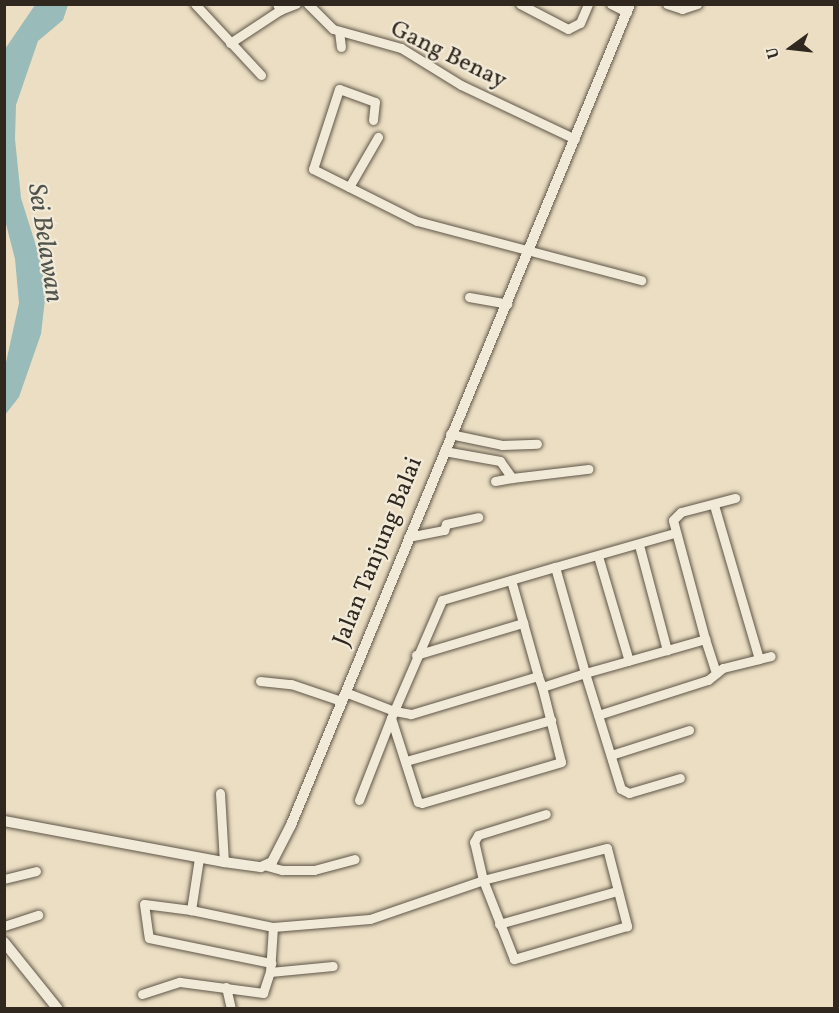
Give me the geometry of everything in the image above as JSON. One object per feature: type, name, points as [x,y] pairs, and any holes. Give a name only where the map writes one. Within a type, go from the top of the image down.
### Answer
[{"type":"street","points":[[195,4],[261,75]]},
{"type":"street","points":[[230,43],[278,7],[296,4]]},
{"type":"street","name":"Gang Benay","points":[[308,4],[339,31],[401,48],[461,85],[575,139]]},
{"type":"street","points":[[520,4],[568,29],[577,26],[588,4]]},
{"type":"street","points":[[611,4],[628,8]]},
{"type":"street","points":[[667,4],[682,9],[697,4]]},
{"type":"street","name":"Jalan Tanjung Balai","points":[[267,866],[291,825],[450,434],[507,304],[628,8]]},
{"type":"street","points":[[339,31],[340,47]]},
{"type":"street","points":[[373,120],[375,102],[339,89],[313,169],[417,221],[641,280]]},
{"type":"street","points":[[349,187],[378,137]]},
{"type":"street","points":[[469,297],[507,304]]},
{"type":"street","points":[[450,434],[502,445],[537,444]]},
{"type":"street","points":[[444,451],[500,461],[512,478]]},
{"type":"street","points":[[495,481],[588,469]]},
{"type":"street","points":[[716,673],[674,533],[676,515],[735,498]]},
{"type":"street","points":[[714,505],[759,659]]},
{"type":"street","points":[[408,537],[444,530],[446,524],[478,517]]},
{"type":"street","points":[[359,800],[416,656],[442,600],[639,545],[674,533]]},
{"type":"street","points":[[639,545],[668,650]]},
{"type":"street","points":[[598,556],[629,661]]},
{"type":"street","points":[[555,567],[598,715],[625,792],[680,778]]},
{"type":"street","points":[[393,715],[418,802],[434,800],[560,763],[551,720],[511,580]]},
{"type":"street","points":[[416,656],[524,623]]},
{"type":"street","points":[[542,687],[705,639]]},
{"type":"street","points":[[598,715],[708,680],[716,673],[771,656]]},
{"type":"street","points":[[260,681],[291,684],[343,696],[393,715],[411,714],[538,676]]},
{"type":"street","points":[[406,761],[551,720]]},
{"type":"street","points":[[611,755],[689,730]]},
{"type":"street","points":[[220,793],[224,862]]},
{"type":"street","points":[[333,966],[271,968],[149,938],[144,904],[192,910],[273,927],[370,919],[483,880],[604,847],[625,928],[516,959],[510,958],[483,880],[475,838],[546,814]]},
{"type":"street","points":[[4,820],[199,858],[267,866],[282,870],[314,870],[355,859]]},
{"type":"street","points":[[192,910],[199,858]]},
{"type":"street","points":[[4,879],[36,871]]},
{"type":"street","points":[[499,924],[617,891]]},
{"type":"street","points":[[4,926],[38,915]]},
{"type":"street","points":[[142,994],[180,982],[263,993],[271,968],[273,927]]},
{"type":"street","points":[[4,942],[57,1008]]},
{"type":"street","points":[[226,987],[231,1008]]},
{"type":"water","name":"Sei Belawan","points":[[35,5],[68,5],[63,20],[38,41],[16,105],[15,139],[21,198],[42,265],[45,299],[41,334],[19,397],[5,415],[5,367],[19,303],[15,259],[5,220],[5,49]]}]
